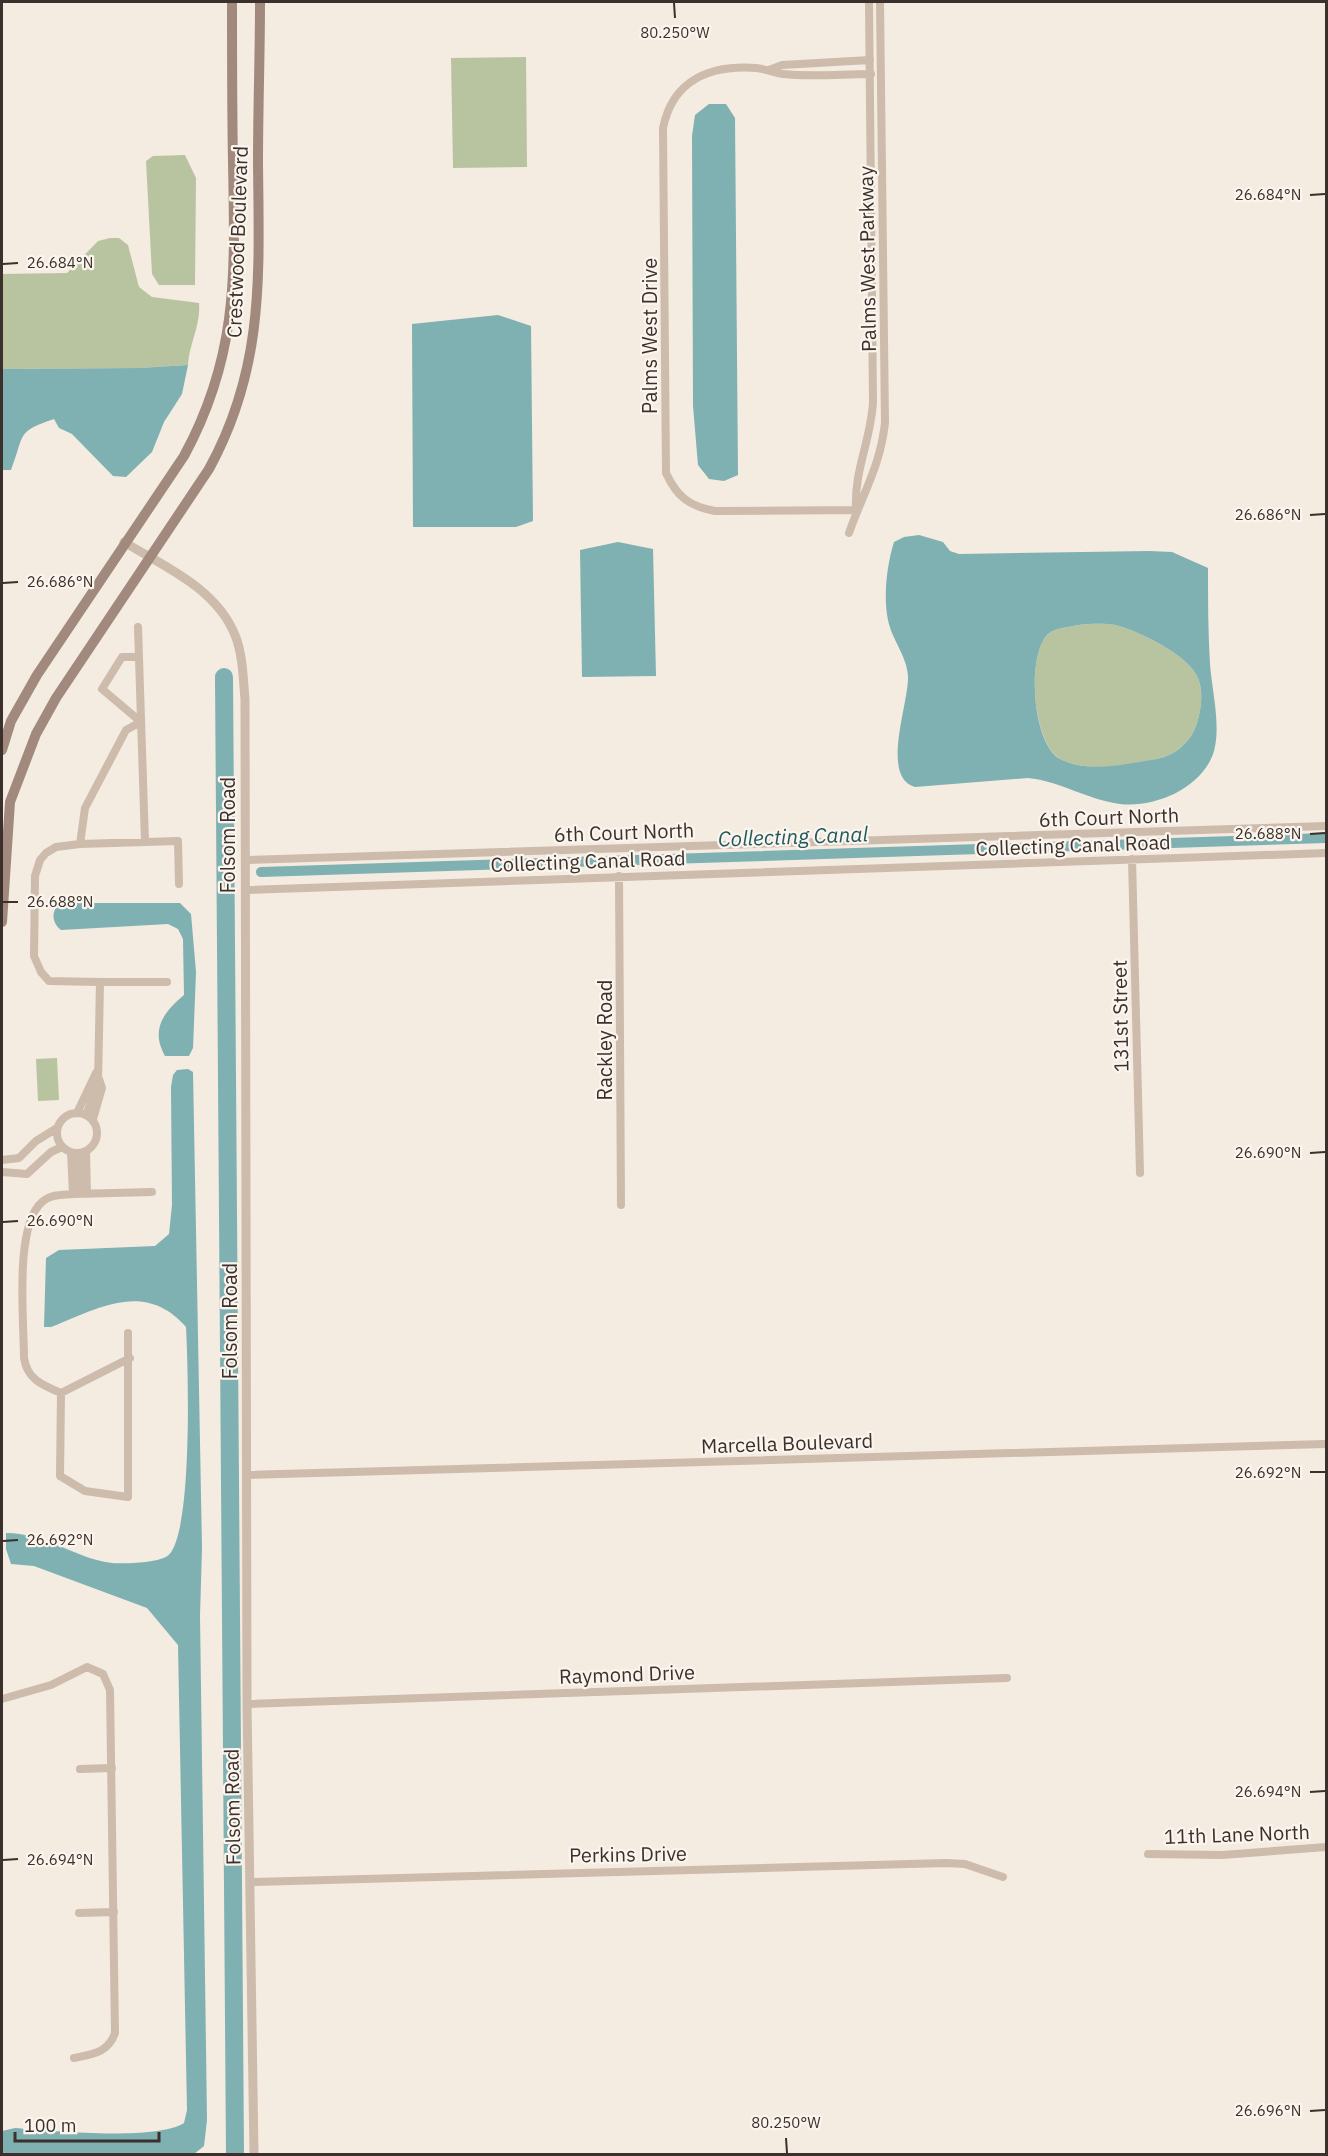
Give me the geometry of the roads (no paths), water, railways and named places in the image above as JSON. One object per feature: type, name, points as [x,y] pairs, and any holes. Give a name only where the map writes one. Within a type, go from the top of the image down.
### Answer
[{"type":"main road","name":"Crestwood Boulevard","points":[[2,750],[11,722],[37,675],[124,542],[184,456],[199,428],[223,359],[234,293],[232,2]]},
{"type":"main road","name":"Crestwood Boulevard","points":[[2,922],[6,802],[36,734],[56,698],[150,558],[224,441],[248,372],[257,298],[260,2]]},
{"type":"street","name":"Palms West Parkway","points":[[856,510],[855,486],[872,426],[873,402],[869,2]]},
{"type":"street","name":"Palms West Parkway","points":[[849,533],[856,510],[869,489],[883,444],[885,423],[880,2]]},
{"type":"street","name":"Palms West Drive","points":[[769,70],[782,64],[870,60]]},
{"type":"street","name":"Palms West Drive","points":[[856,510],[715,511],[698,508],[685,502],[674,490],[666,473],[663,128],[666,112],[685,86],[704,75],[726,69],[769,70],[782,74],[871,74]]},
{"type":"street","name":"Folsom Road","points":[[124,542],[206,594],[223,614],[235,635],[242,663],[245,699],[247,1704],[254,2154]]},
{"type":"street","points":[[138,627],[145,843]]},
{"type":"street","points":[[139,657],[122,657],[102,689],[141,722]]},
{"type":"street","points":[[80,844],[85,808],[126,730],[141,722]]},
{"type":"street","name":"6th Court North","points":[[245,860],[1326,826]]},
{"type":"street","points":[[167,982],[49,981],[41,972],[34,956],[35,876],[40,860],[56,847],[80,844],[178,841],[179,884]]},
{"type":"street","name":"Collecting Canal Road","points":[[246,890],[1326,853]]},
{"type":"street","name":"131st Street","points":[[1132,859],[1140,1173]]},
{"type":"street","name":"Rackley Road","points":[[619,876],[621,1204]]},
{"type":"street","points":[[89,1117],[98,1084],[100,982]]},
{"type":"street","points":[[77,1113],[97,1072]]},
{"type":"street","points":[[2,1160],[19,1158],[36,1141],[57,1128],[64,1117],[77,1113],[89,1117],[98,1131],[97,1138],[78,1153]]},
{"type":"street","points":[[57,1128],[62,1147]]},
{"type":"street","points":[[2,1173],[27,1174],[51,1152],[62,1147],[78,1153]]},
{"type":"street","points":[[78,1153],[81,1194]]},
{"type":"street","points":[[78,1153],[81,1194]]},
{"type":"street","points":[[130,1358],[61,1393],[40,1385],[26,1371],[24,1250],[31,1216],[41,1203],[54,1195],[152,1192]]},
{"type":"street","points":[[61,1393],[60,1476],[84,1491],[128,1497],[130,1358],[128,1333]]},
{"type":"street","name":"Marcella Boulevard","points":[[248,1476],[1326,1444]]},
{"type":"street","points":[[2,1699],[51,1685],[87,1667],[103,1674],[110,1690],[115,2033],[112,2043],[101,2052],[74,2058]]},
{"type":"street","name":"Raymond Drive","points":[[247,1704],[1008,1678]]},
{"type":"street","points":[[80,1769],[112,1768]]},
{"type":"street","name":"11th Lane North","points":[[1148,1854],[1222,1855],[1326,1847]]},
{"type":"street","name":"Perkins Drive","points":[[251,1882],[946,1863],[965,1864],[1003,1877]]},
{"type":"street","points":[[79,1913],[114,1912]]},
{"type":"water","points":[[709,104],[726,104],[735,118],[738,475],[724,481],[709,479],[698,465],[693,406],[692,136],[695,115]]},
{"type":"water","points":[[498,315],[531,326],[533,521],[516,527],[413,527],[412,324]]},
{"type":"water","points":[[188,365],[182,394],[164,422],[152,452],[126,477],[113,476],[72,434],[59,428],[54,419],[27,432],[20,442],[11,470],[2,470],[2,369],[139,368]]},
{"type":"water","points":[[919,535],[943,542],[950,551],[959,554],[1172,552],[1208,568],[1209,652],[1217,730],[1214,751],[1200,775],[1176,793],[1148,803],[1134,804],[1108,802],[1051,783],[1028,778],[915,787],[905,781],[899,769],[898,755],[908,676],[905,662],[890,627],[886,601],[886,581],[894,542],[904,537]],"holes":[[[1083,625],[1115,625],[1136,632],[1174,652],[1193,669],[1200,684],[1200,708],[1193,732],[1180,748],[1156,759],[1097,767],[1073,764],[1062,760],[1052,752],[1044,738],[1039,720],[1035,680],[1037,661],[1041,645],[1048,634],[1058,629]]]},
{"type":"water","points":[[618,542],[653,549],[656,676],[582,677],[580,550]]},
{"type":"water","points":[[71,903],[180,903],[191,914],[196,972],[193,1048],[189,1056],[165,1056],[159,1037],[159,1029],[165,1015],[184,995],[183,939],[178,929],[168,924],[61,930],[54,919],[55,909],[57,906]]},
{"type":"water","points":[[188,1069],[193,1072],[202,1548],[200,1616],[207,2120],[204,2146],[194,2154],[2,2154],[2,2131],[15,2128],[102,2133],[151,2132],[170,2129],[184,2123],[187,2110],[178,1645],[147,1608],[34,1566],[11,1564],[6,1549],[6,1533],[35,1537],[86,1557],[112,1563],[139,1563],[161,1559],[166,1557],[175,1544],[181,1520],[187,1450],[186,1327],[170,1313],[154,1304],[138,1301],[104,1306],[51,1327],[44,1327],[46,1258],[59,1250],[155,1246],[169,1234],[172,1205],[171,1087],[173,1075],[177,1070]]},
{"type":"waterway","points":[[224,677],[235,2154]]},
{"type":"waterway","name":"Collecting Canal","points":[[261,872],[1326,838]]}]
